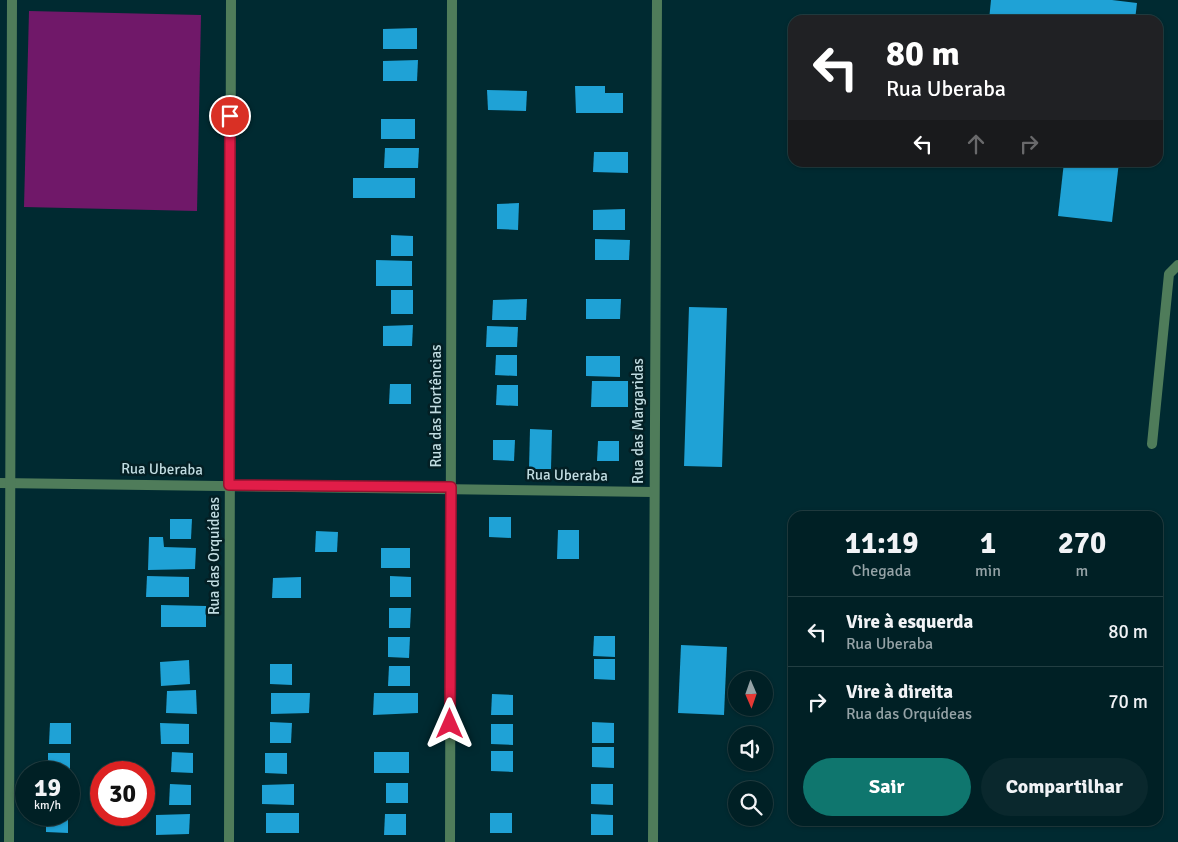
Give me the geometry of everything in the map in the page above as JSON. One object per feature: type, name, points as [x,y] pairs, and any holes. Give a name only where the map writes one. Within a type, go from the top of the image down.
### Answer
[{"type":"street","points":[[9,842],[5,483],[12,0]]},
{"type":"street","name":"Rua das Orquídeas","points":[[228,842],[230,0]]},
{"type":"street","name":"Rua das Hortências","points":[[450,842],[452,0]]},
{"type":"street","name":"Rua das Margaridas","points":[[653,842],[653,492],[657,0]]},
{"type":"street","points":[[1152,444],[1169,274],[1178,265]]},
{"type":"street","name":"Rua Uberaba","points":[[5,483],[451,487],[653,492]]},
{"type":"shaded area","points":[[29,11],[201,15],[197,211],[24,207]]},
{"type":"building","points":[[991,0],[1112,0],[1137,3],[1136,15],[990,15]]},
{"type":"building","points":[[417,28],[417,49],[383,49],[383,29]]},
{"type":"building","points":[[418,60],[417,81],[383,81],[383,61]]},
{"type":"building","points":[[575,86],[605,86],[605,93],[623,93],[623,113],[576,113]]},
{"type":"building","points":[[487,90],[527,91],[526,111],[488,110]]},
{"type":"building","points":[[381,119],[415,119],[415,139],[381,139]]},
{"type":"building","points":[[385,148],[419,148],[418,168],[384,168]]},
{"type":"building","points":[[594,152],[628,152],[628,173],[593,172]]},
{"type":"building","points":[[1063,167],[1118,167],[1112,222],[1058,216]]},
{"type":"building","points":[[353,178],[415,178],[415,198],[353,198]]},
{"type":"building","points":[[519,203],[518,230],[497,229],[497,204]]},
{"type":"building","points":[[625,209],[625,230],[593,230],[593,210]]},
{"type":"building","points":[[391,235],[413,236],[413,256],[391,256]]},
{"type":"building","points":[[595,239],[630,240],[629,260],[595,260]]},
{"type":"building","points":[[376,260],[412,261],[412,286],[376,286]]},
{"type":"building","points":[[391,290],[413,290],[413,314],[391,314]]},
{"type":"building","points":[[527,299],[526,320],[492,320],[493,300]]},
{"type":"building","points":[[586,299],[621,299],[620,319],[586,319]]},
{"type":"building","points":[[689,307],[727,308],[722,467],[684,466]]},
{"type":"building","points":[[413,325],[412,346],[383,346],[383,326]]},
{"type":"building","points":[[487,326],[518,327],[517,347],[486,347]]},
{"type":"building","points":[[496,355],[517,355],[517,376],[495,375]]},
{"type":"building","points":[[586,356],[620,356],[620,377],[586,376]]},
{"type":"building","points":[[592,381],[628,381],[628,407],[591,407]]},
{"type":"building","points":[[390,384],[411,384],[411,404],[389,404]]},
{"type":"building","points":[[497,385],[518,385],[518,406],[496,405]]},
{"type":"building","points":[[530,429],[552,430],[551,469],[529,469]]},
{"type":"building","points":[[493,440],[515,440],[514,461],[493,460]]},
{"type":"building","points":[[598,441],[619,441],[619,461],[597,461]]},
{"type":"building","points":[[489,517],[511,517],[511,538],[489,537]]},
{"type":"building","points":[[170,519],[192,519],[191,539],[170,539]]},
{"type":"building","points":[[558,530],[579,530],[579,559],[557,559]]},
{"type":"building","points":[[316,531],[338,532],[337,552],[315,552]]},
{"type":"building","points":[[149,537],[163,537],[164,547],[196,548],[195,569],[148,570]]},
{"type":"building","points":[[381,548],[410,548],[410,568],[381,568]]},
{"type":"building","points":[[147,576],[189,577],[189,597],[146,597]]},
{"type":"building","points":[[390,576],[411,577],[411,597],[390,597]]},
{"type":"building","points":[[301,577],[301,598],[272,598],[273,578]]},
{"type":"building","points":[[161,605],[206,606],[206,627],[161,627]]},
{"type":"building","points":[[389,608],[411,608],[410,628],[389,628]]},
{"type":"building","points":[[594,636],[615,636],[615,657],[593,656]]},
{"type":"building","points":[[388,637],[410,637],[409,658],[388,657]]},
{"type":"building","points":[[681,645],[727,647],[724,715],[678,713]]},
{"type":"building","points":[[594,659],[615,659],[615,680],[594,679]]},
{"type":"building","points":[[189,660],[190,684],[161,686],[160,662]]},
{"type":"building","points":[[270,664],[292,664],[292,685],[270,684]]},
{"type":"building","points":[[389,666],[410,666],[410,686],[388,686]]},
{"type":"building","points":[[196,690],[197,714],[166,713],[167,691]]},
{"type":"building","points":[[271,693],[310,693],[309,713],[271,714]]},
{"type":"building","points":[[374,693],[418,693],[418,713],[373,715]]},
{"type":"building","points":[[492,694],[513,695],[513,715],[491,715]]},
{"type":"building","points":[[270,722],[292,723],[291,743],[270,743]]},
{"type":"building","points":[[592,722],[614,723],[614,743],[592,743]]},
{"type":"building","points":[[50,723],[71,723],[71,744],[49,744]]},
{"type":"building","points":[[160,723],[189,724],[189,744],[161,744]]},
{"type":"building","points":[[491,724],[513,724],[513,745],[491,744]]},
{"type":"building","points":[[592,747],[614,747],[614,768],[592,767]]},
{"type":"building","points":[[491,751],[513,751],[513,772],[491,771]]},
{"type":"building","points":[[172,752],[193,753],[193,773],[171,772]]},
{"type":"building","points":[[374,752],[409,752],[409,773],[374,773]]},
{"type":"building","points":[[48,753],[70,753],[70,761],[48,761]]},
{"type":"building","points":[[265,753],[287,753],[287,774],[265,773]]},
{"type":"building","points":[[386,783],[408,783],[408,803],[386,803]]},
{"type":"building","points":[[170,784],[191,785],[191,805],[169,805]]},
{"type":"building","points":[[294,784],[294,805],[262,804],[262,785]]},
{"type":"building","points":[[591,784],[613,784],[613,805],[591,804]]},
{"type":"building","points":[[266,813],[299,813],[299,833],[266,833]]},
{"type":"building","points":[[490,813],[512,813],[512,833],[490,833]]},
{"type":"building","points":[[190,814],[189,834],[156,835],[156,815]]},
{"type":"building","points":[[385,814],[406,814],[406,835],[384,835]]},
{"type":"building","points":[[591,814],[613,815],[613,835],[591,835]]},
{"type":"building","points":[[46,826],[68,826],[68,833],[46,832]]},
{"type":"route","points":[[230,116],[229,485],[451,487],[450,724]]}]
